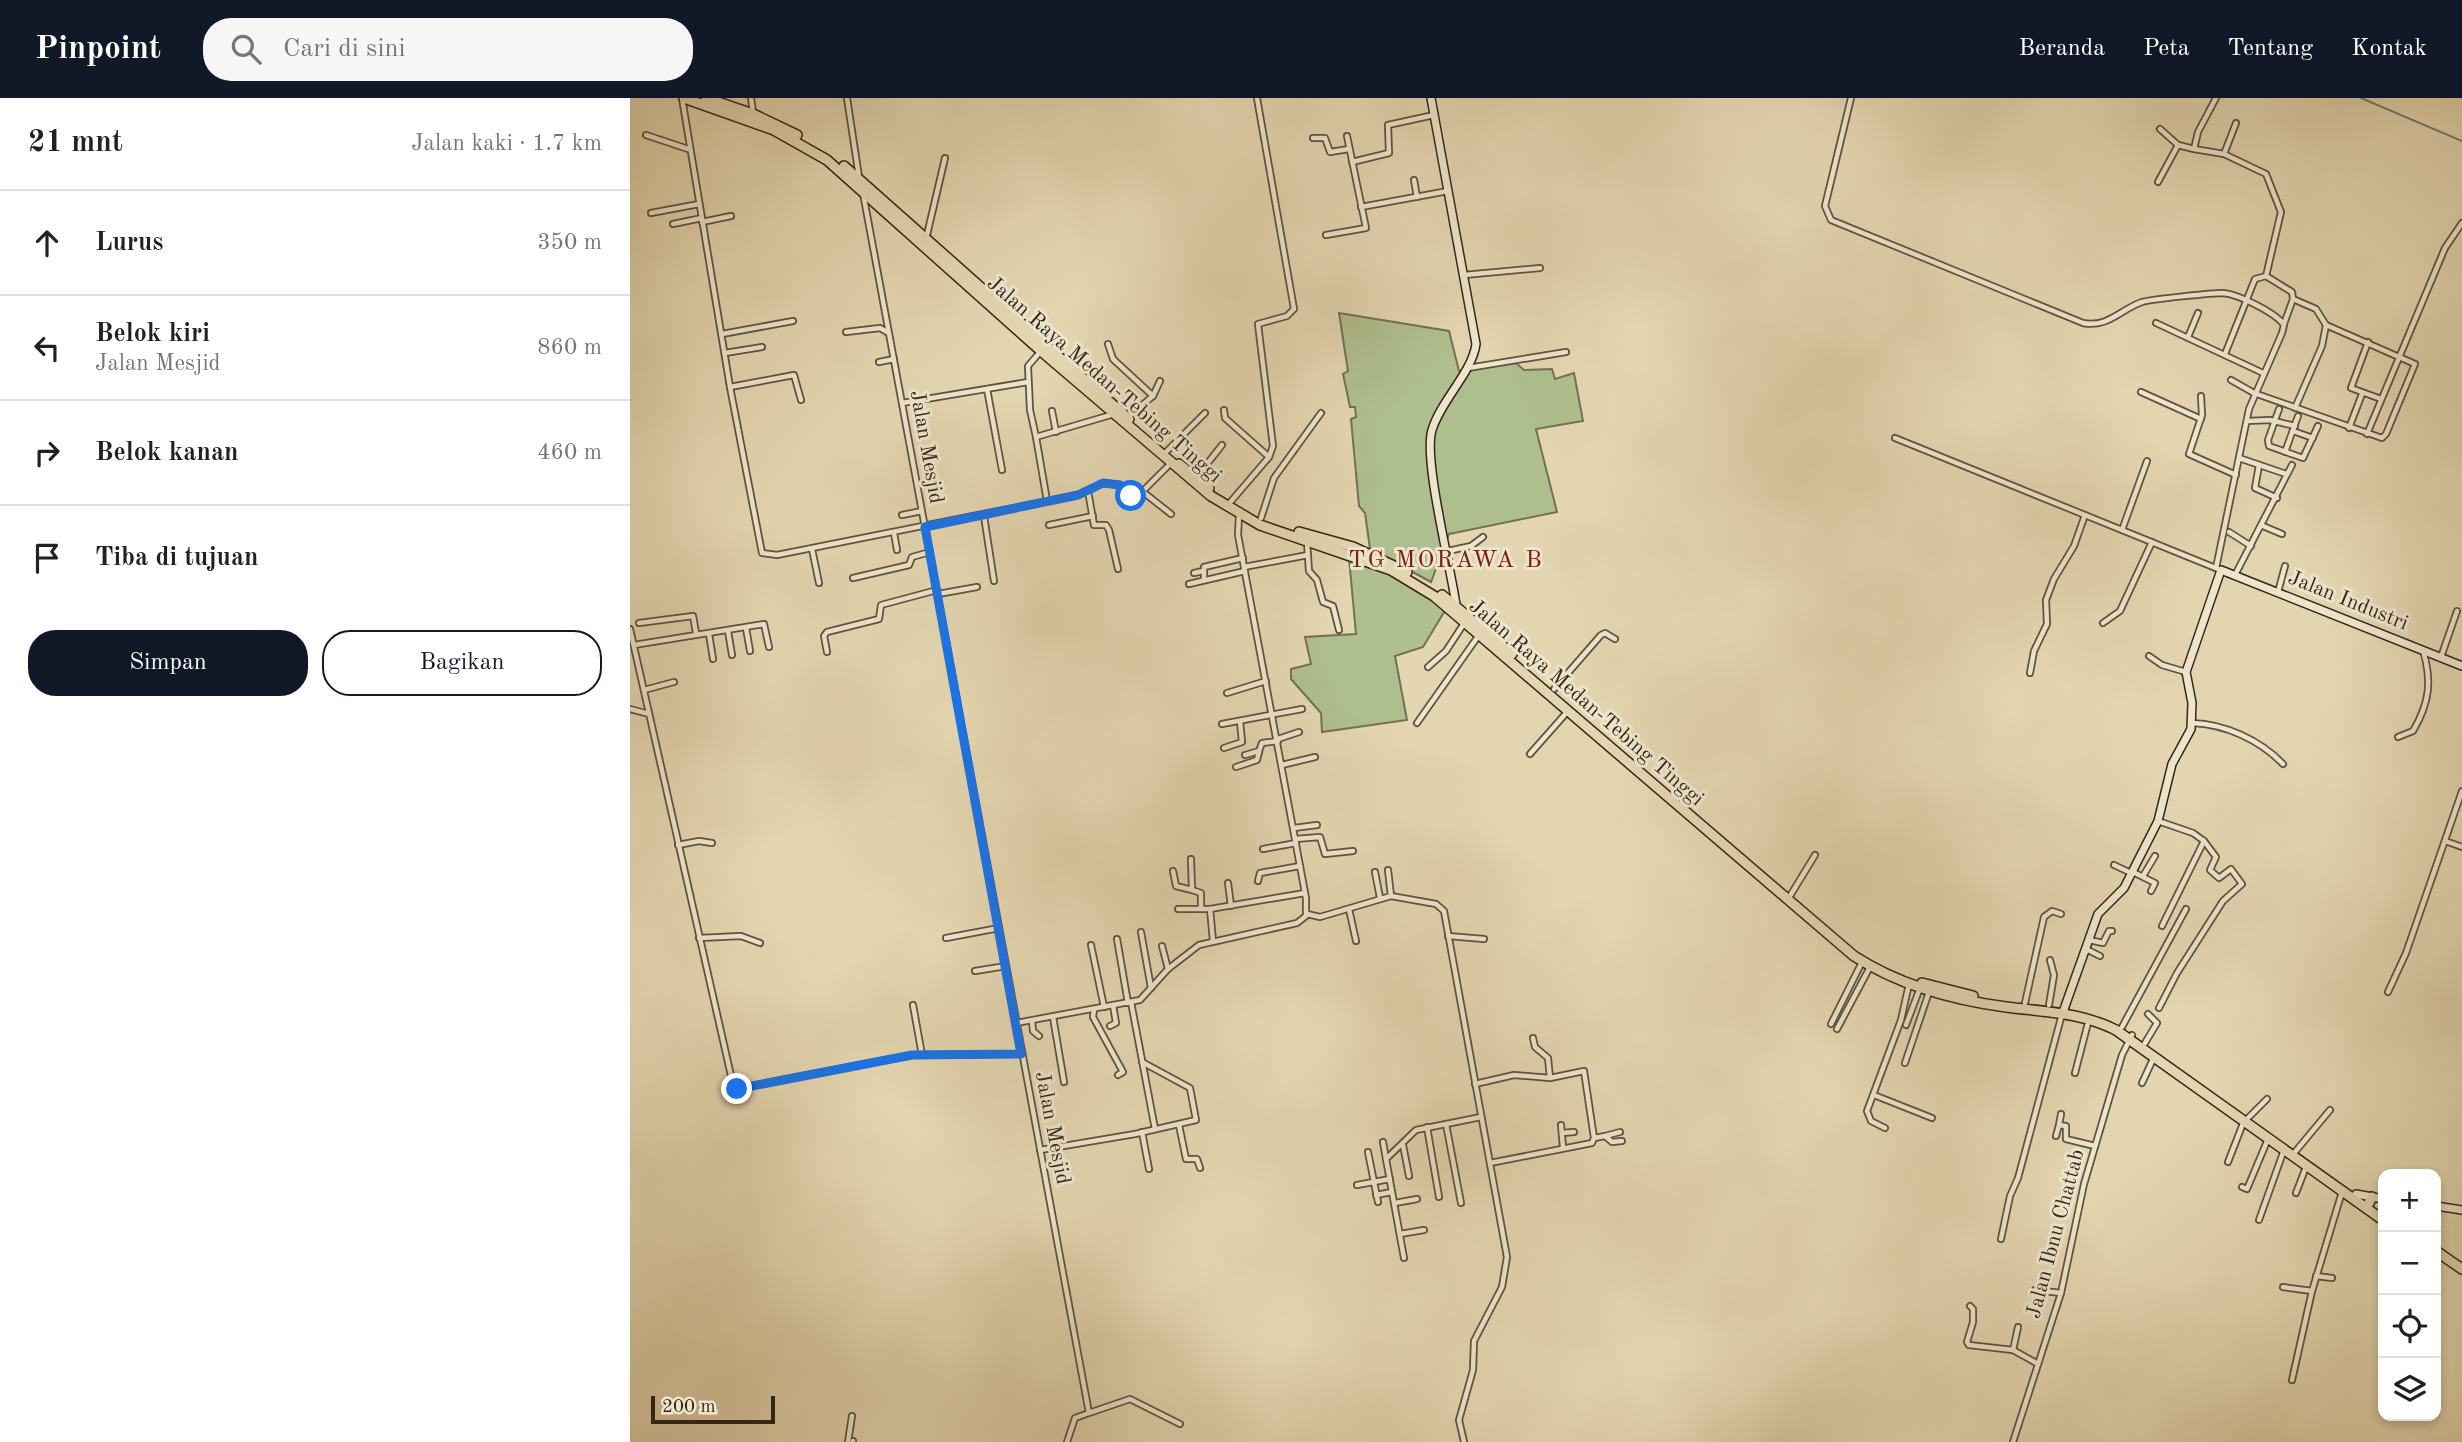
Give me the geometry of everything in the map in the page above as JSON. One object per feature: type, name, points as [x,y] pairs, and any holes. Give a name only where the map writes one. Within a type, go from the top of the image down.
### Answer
[{"type":"highway","name":"Jalan Raya Medan-Tebing Tinggi","points":[[683,98],[747,119],[809,148],[862,191],[1041,351],[1062,364],[1127,417],[1239,514],[1391,570],[1434,596],[1801,913],[1867,964],[1925,989],[1971,1002],[2090,1013],[2122,1027],[2155,1056],[2295,1152],[2378,1216]]},
{"type":"highway","name":"Jalan Raya Medan-Tebing Tinggi","points":[[706,98],[753,114],[811,143],[859,178],[1170,464],[1228,504],[1261,518],[1388,561],[1456,605],[1843,942],[1882,967],[1908,978],[1969,995],[2049,1005],[2131,1036],[2145,1043],[2306,1166],[2342,1191],[2371,1200],[2378,1208]]},
{"type":"highway","points":[[2441,1254],[2462,1269]]},
{"type":"highway","points":[[2441,1260],[2462,1275]]},
{"type":"street","points":[[683,98],[688,149],[762,553],[777,555],[984,516],[1047,501],[1105,483],[1120,485],[1134,498],[1170,464]]},
{"type":"street","points":[[751,98],[753,114]]},
{"type":"street","points":[[847,98],[859,178]]},
{"type":"street","points":[[1228,504],[1269,457],[1273,441],[1258,327],[1263,320],[1290,314],[1294,303],[1257,98]]},
{"type":"street","points":[[1431,98],[1476,344],[1467,368],[1443,404],[1429,445],[1456,605]]},
{"type":"street","points":[[1851,98],[1825,206],[1831,220],[2090,324],[2103,323],[2150,300],[2220,293],[2269,312],[2284,325]]},
{"type":"street","points":[[2194,149],[2198,132],[2216,98]]},
{"type":"street","points":[[1352,162],[1390,153],[1388,125],[1434,115]]},
{"type":"street","points":[[2224,154],[2236,123]]},
{"type":"street","points":[[2160,129],[2178,145],[2224,154],[2264,171],[2278,203],[2280,220],[2266,276]]},
{"type":"street","points":[[646,135],[688,149]]},
{"type":"street","points":[[1326,235],[1366,228],[1347,136]]},
{"type":"street","points":[[1313,138],[1325,138],[1330,152],[1349,149]]},
{"type":"street","points":[[2158,182],[2178,145]]},
{"type":"street","points":[[926,239],[945,159]]},
{"type":"street","points":[[1414,180],[1417,197]]},
{"type":"street","name":"Jalan Mesjid","points":[[862,191],[1089,1412]]},
{"type":"street","points":[[1361,207],[1449,191]]},
{"type":"street","points":[[651,213],[699,204]]},
{"type":"street","points":[[673,224],[731,216]]},
{"type":"street","points":[[2367,434],[2445,248],[2462,223]]},
{"type":"street","points":[[1463,275],[1540,268]]},
{"type":"street","points":[[2001,1239],[2010,1196],[2018,1178],[2064,1010],[2100,910],[2122,891],[2158,821],[2172,764],[2192,723],[2192,704],[2186,672],[2219,569],[2246,421],[2254,393],[2284,325],[2293,299],[2292,292],[2266,276],[2255,279],[2248,303],[2225,354]]},
{"type":"street","points":[[2231,380],[2254,393],[2349,428],[2385,436],[2415,362],[2326,325],[2316,309],[2293,299]]},
{"type":"street","points":[[2188,337],[2198,313]]},
{"type":"street","points":[[722,334],[793,321]]},
{"type":"street","points":[[2156,323],[2263,373]]},
{"type":"street","points":[[2295,408],[2322,346],[2326,325]]},
{"type":"street","points":[[846,332],[880,328],[888,333]]},
{"type":"street","points":[[2368,342],[2351,388],[2381,399]]},
{"type":"street","points":[[1108,344],[1113,359],[1153,396]]},
{"type":"street","points":[[725,353],[762,347]]},
{"type":"street","points":[[1041,351],[1028,366],[1028,383],[1047,501]]},
{"type":"street","points":[[1467,368],[1566,352]]},
{"type":"street","points":[[879,362],[894,359]]},
{"type":"street","points":[[730,387],[794,375],[801,400]]},
{"type":"street","points":[[1127,417],[1153,396],[1160,381]]},
{"type":"street","points":[[902,403],[1028,383]]},
{"type":"street","points":[[988,389],[1002,470]]},
{"type":"street","points":[[2141,392],[2201,419]]},
{"type":"street","points":[[2349,428],[2362,394]]},
{"type":"street","points":[[2201,396],[2201,419],[2189,454],[2236,475]]},
{"type":"street","points":[[1224,410],[1225,418],[1269,457]]},
{"type":"street","points":[[2279,410],[2267,443],[2286,452],[2303,458],[2318,426]]},
{"type":"street","points":[[1052,411],[1056,432]]},
{"type":"street","points":[[1166,452],[1205,413]]},
{"type":"street","points":[[1261,518],[1274,478],[1321,413]]},
{"type":"street","points":[[1036,437],[1114,414]]},
{"type":"street","points":[[2286,452],[2298,416]]},
{"type":"street","points":[[2246,421],[2275,421],[2313,438]]},
{"type":"street","points":[[1895,438],[2219,569]]},
{"type":"street","points":[[1196,478],[1222,445]]},
{"type":"street","points":[[2239,458],[2286,474]]},
{"type":"street","points":[[2122,530],[2147,461]]},
{"type":"street","points":[[2259,465],[2254,486],[2277,498]]},
{"type":"street","points":[[2235,575],[2263,526],[2292,465]]},
{"type":"street","points":[[1087,490],[1095,526],[1108,527],[1118,569]]},
{"type":"street","points":[[1143,492],[1171,514]]},
{"type":"street","points":[[2268,494],[2271,510]]},
{"type":"street","points":[[902,514],[922,510]]},
{"type":"street","points":[[1239,514],[1243,558],[1294,828],[1307,914]]},
{"type":"street","points":[[2031,673],[2034,651],[2047,624],[2046,600],[2054,579],[2074,546],[2085,514]]},
{"type":"street","points":[[984,516],[994,581]]},
{"type":"street","points":[[1049,525],[1093,516]]},
{"type":"street","points":[[2263,526],[2282,534]]},
{"type":"street","points":[[2229,532],[2250,546]]},
{"type":"street","points":[[894,533],[897,550]]},
{"type":"street","points":[[1448,551],[1471,546],[1483,537]]},
{"type":"street","points":[[1307,541],[1309,572],[1317,580],[1324,603],[1330,602],[1334,606],[1339,630]]},
{"type":"street","points":[[2103,623],[2120,611],[2152,542]]},
{"type":"street","points":[[812,549],[819,583]]},
{"type":"street","points":[[853,578],[909,565],[912,557],[930,552]]},
{"type":"street","points":[[1189,584],[1308,555]]},
{"type":"street","points":[[1194,573],[1204,567],[1243,558]]},
{"type":"street","points":[[2278,592],[2285,566]]},
{"type":"street","name":"Jalan Industri","points":[[2219,569],[2462,666]]},
{"type":"street","points":[[1203,570],[1203,580]]},
{"type":"street","points":[[827,652],[824,636],[827,632],[879,619],[881,605],[937,592],[977,587]]},
{"type":"street","points":[[2441,657],[2457,611]]},
{"type":"street","points":[[639,623],[693,616],[696,634]]},
{"type":"street","points":[[1428,667],[1446,651],[1465,621]]},
{"type":"street","points":[[634,645],[764,624],[769,648]]},
{"type":"street","points":[[746,627],[750,651]]},
{"type":"street","points":[[630,629],[734,1089],[922,1055],[1021,1054]]},
{"type":"street","points":[[728,631],[732,655]]},
{"type":"street","points":[[1554,689],[1601,635],[1605,633],[1615,639]]},
{"type":"street","points":[[709,634],[713,659]]},
{"type":"street","points":[[1417,723],[1480,634]]},
{"type":"street","points":[[2398,737],[2415,727],[2427,694],[2430,670],[2423,650]]},
{"type":"street","points":[[2149,656],[2162,665],[2186,672]]},
{"type":"street","points":[[1227,693],[1266,681]]},
{"type":"street","points":[[644,690],[674,682]]},
{"type":"street","points":[[630,709],[649,714]]},
{"type":"street","points":[[1222,724],[1302,709]]},
{"type":"street","points":[[1530,754],[1569,711]]},
{"type":"street","points":[[1224,748],[1241,743],[1240,721]]},
{"type":"street","points":[[2192,723],[2211,723],[2237,734],[2267,748],[2283,764]]},
{"type":"street","points":[[1236,767],[1257,760],[1262,743],[1299,732]]},
{"type":"street","points":[[1245,755],[1259,751]]},
{"type":"street","points":[[1282,765],[1315,757]]},
{"type":"street","points":[[2388,992],[2406,953],[2462,791]]},
{"type":"street","points":[[2158,821],[2193,833],[2204,841],[2216,857],[2210,870],[2220,878],[2231,869],[2242,884],[2223,901],[2177,973],[2159,1008]]},
{"type":"street","points":[[1294,828],[1317,825]]},
{"type":"street","points":[[1263,849],[1320,836],[1325,854],[1353,850]]},
{"type":"street","points":[[678,845],[699,841],[712,843]]},
{"type":"street","points":[[2162,926],[2204,841]]},
{"type":"street","points":[[2445,841],[2462,847]]},
{"type":"street","points":[[1790,896],[1815,855]]},
{"type":"street","points":[[2143,876],[2155,856]]},
{"type":"street","points":[[1191,859],[1192,890]]},
{"type":"street","points":[[2114,865],[2143,876],[2155,884],[2151,891]]},
{"type":"street","points":[[1258,881],[1260,873],[1300,866]]},
{"type":"street","points":[[1388,870],[1391,896]]},
{"type":"street","points":[[1173,871],[1175,885],[1201,893],[1201,908]]},
{"type":"street","points":[[1375,872],[1380,898]]},
{"type":"street","points":[[1228,883],[1231,906]]},
{"type":"street","points":[[1178,909],[1210,909],[1305,893]]},
{"type":"street","points":[[1307,914],[1317,917],[1391,896],[1441,906],[1506,1248],[1506,1274],[1474,1341],[1473,1370],[1459,1420],[1464,1442]]},
{"type":"street","points":[[1210,909],[1213,941]]},
{"type":"street","points":[[1349,909],[1356,941]]},
{"type":"street","points":[[2122,1027],[2186,909]]},
{"type":"street","points":[[2025,1003],[2044,917],[2052,911],[2061,914]]},
{"type":"street","points":[[1016,1023],[1140,1000],[1168,969],[1199,945],[1297,923],[1307,914]]},
{"type":"street","points":[[946,938],[999,928]]},
{"type":"street","points":[[2089,940],[2103,943],[2108,932],[2112,931]]},
{"type":"street","points":[[1142,932],[1151,988]]},
{"type":"street","points":[[699,938],[741,936],[760,943]]},
{"type":"street","points":[[1448,936],[1484,939]]},
{"type":"street","points":[[1117,939],[1155,1129]]},
{"type":"street","points":[[1091,945],[1104,1007]]},
{"type":"street","points":[[1162,946],[1168,969]]},
{"type":"street","points":[[2086,949],[2100,956]]},
{"type":"street","points":[[2049,1005],[2054,975],[2050,960]]},
{"type":"street","points":[[1831,1024],[1867,964]]},
{"type":"street","points":[[1838,1029],[1867,964]]},
{"type":"street","points":[[975,971],[1006,966]]},
{"type":"street","points":[[1885,1128],[1868,1116],[1901,1020],[1909,983]]},
{"type":"street","points":[[1906,1025],[1925,989]]},
{"type":"street","points":[[1905,1063],[1925,989]]},
{"type":"street","points":[[913,1005],[922,1055]]},
{"type":"street","points":[[1110,1026],[1116,1023],[1113,1005]]},
{"type":"street","points":[[1094,1009],[1093,1017],[1123,1072],[1118,1075]]},
{"type":"street","points":[[2145,1043],[2157,1023],[2148,1014]]},
{"type":"street","points":[[1053,1017],[1064,1082]]},
{"type":"street","points":[[2075,1073],[2089,1018]]},
{"type":"street","points":[[1031,1021],[1033,1031],[1039,1037]]},
{"type":"street","name":"Jalan Ibnu Chattab","points":[[2013,1442],[2060,1293],[2095,1146],[2131,1036]]},
{"type":"street","points":[[1533,1038],[1535,1047],[1548,1058],[1550,1078]]},
{"type":"street","points":[[2142,1083],[2155,1056]]},
{"type":"street","points":[[1040,1150],[1196,1120],[1190,1088],[1142,1062]]},
{"type":"street","points":[[1475,1084],[1514,1075],[1550,1078],[1584,1071],[1594,1138],[1591,1144],[1563,1147],[1542,1151],[1532,1157],[1490,1163]]},
{"type":"street","points":[[1874,1095],[1932,1118]]},
{"type":"street","points":[[2228,1162],[2246,1120],[2267,1099]]},
{"type":"street","points":[[2295,1152],[2330,1110]]},
{"type":"street","points":[[2056,1136],[2061,1114]]},
{"type":"street","points":[[1386,1159],[1416,1130],[1481,1117]]},
{"type":"street","points":[[1446,1124],[1461,1203]]},
{"type":"street","points":[[1179,1125],[1186,1159],[1197,1159],[1200,1168]]},
{"type":"street","points":[[1561,1125],[1563,1147]]},
{"type":"street","points":[[2059,1125],[2066,1126],[2066,1139],[2095,1146]]},
{"type":"street","points":[[1427,1127],[1439,1197]]},
{"type":"street","points":[[1142,1132],[1149,1169]]},
{"type":"street","points":[[1562,1133],[1574,1132]]},
{"type":"street","points":[[1594,1138],[1620,1132]]},
{"type":"street","points":[[1605,1136],[1612,1142],[1622,1141]]},
{"type":"street","points":[[2242,1188],[2247,1189],[2268,1139]]},
{"type":"street","points":[[1383,1142],[1404,1258]]},
{"type":"street","points":[[1403,1144],[1409,1176]]},
{"type":"street","points":[[2259,1220],[2284,1150]]},
{"type":"street","points":[[1368,1152],[1378,1202]]},
{"type":"street","points":[[2296,1193],[2306,1166]]},
{"type":"street","points":[[1357,1185],[1390,1179]]},
{"type":"street","points":[[2292,1380],[2312,1291],[2342,1191]]},
{"type":"street","points":[[1376,1195],[1392,1192]]},
{"type":"street","points":[[1395,1203],[1417,1199]]},
{"type":"street","points":[[2371,1200],[2378,1199]]},
{"type":"street","points":[[2441,1207],[2462,1210]]},
{"type":"street","points":[[1400,1234],[1424,1230]]},
{"type":"street","points":[[2316,1276],[2332,1278]]},
{"type":"street","points":[[2283,1287],[2312,1291]]},
{"type":"street","points":[[2035,1290],[2060,1293]]},
{"type":"street","points":[[2052,1292],[2058,1300]]},
{"type":"street","points":[[1970,1306],[1974,1314],[1969,1345],[2013,1350],[2038,1364]]},
{"type":"street","points":[[2013,1350],[2018,1327]]},
{"type":"street","points":[[1067,1442],[1075,1418],[1129,1399],[1180,1424]]},
{"type":"street","points":[[852,1416],[852,1441]]},
{"type":"green space","points":[[1339,313],[1449,331],[1459,371],[1516,363],[1524,370],[1552,369],[1555,379],[1574,373],[1583,421],[1536,429],[1557,512],[1449,534],[1431,582],[1370,549],[1365,513],[1359,506],[1351,419],[1356,417],[1355,407],[1350,407],[1343,374],[1348,371]]},
{"type":"green space","points":[[1349,558],[1395,574],[1446,609],[1423,647],[1395,656],[1407,720],[1322,732],[1321,713],[1291,679],[1291,669],[1311,664],[1305,637],[1356,634]]},
{"type":"waterway","points":[[2361,98],[2462,141]]},
{"type":"district","name":"TG MORAWA B","points":[[1446,561]]},
{"type":"route","points":[[737,1089],[912,1055],[1021,1054],[925,527],[1083,494],[1103,483],[1120,485],[1131,496]]}]
